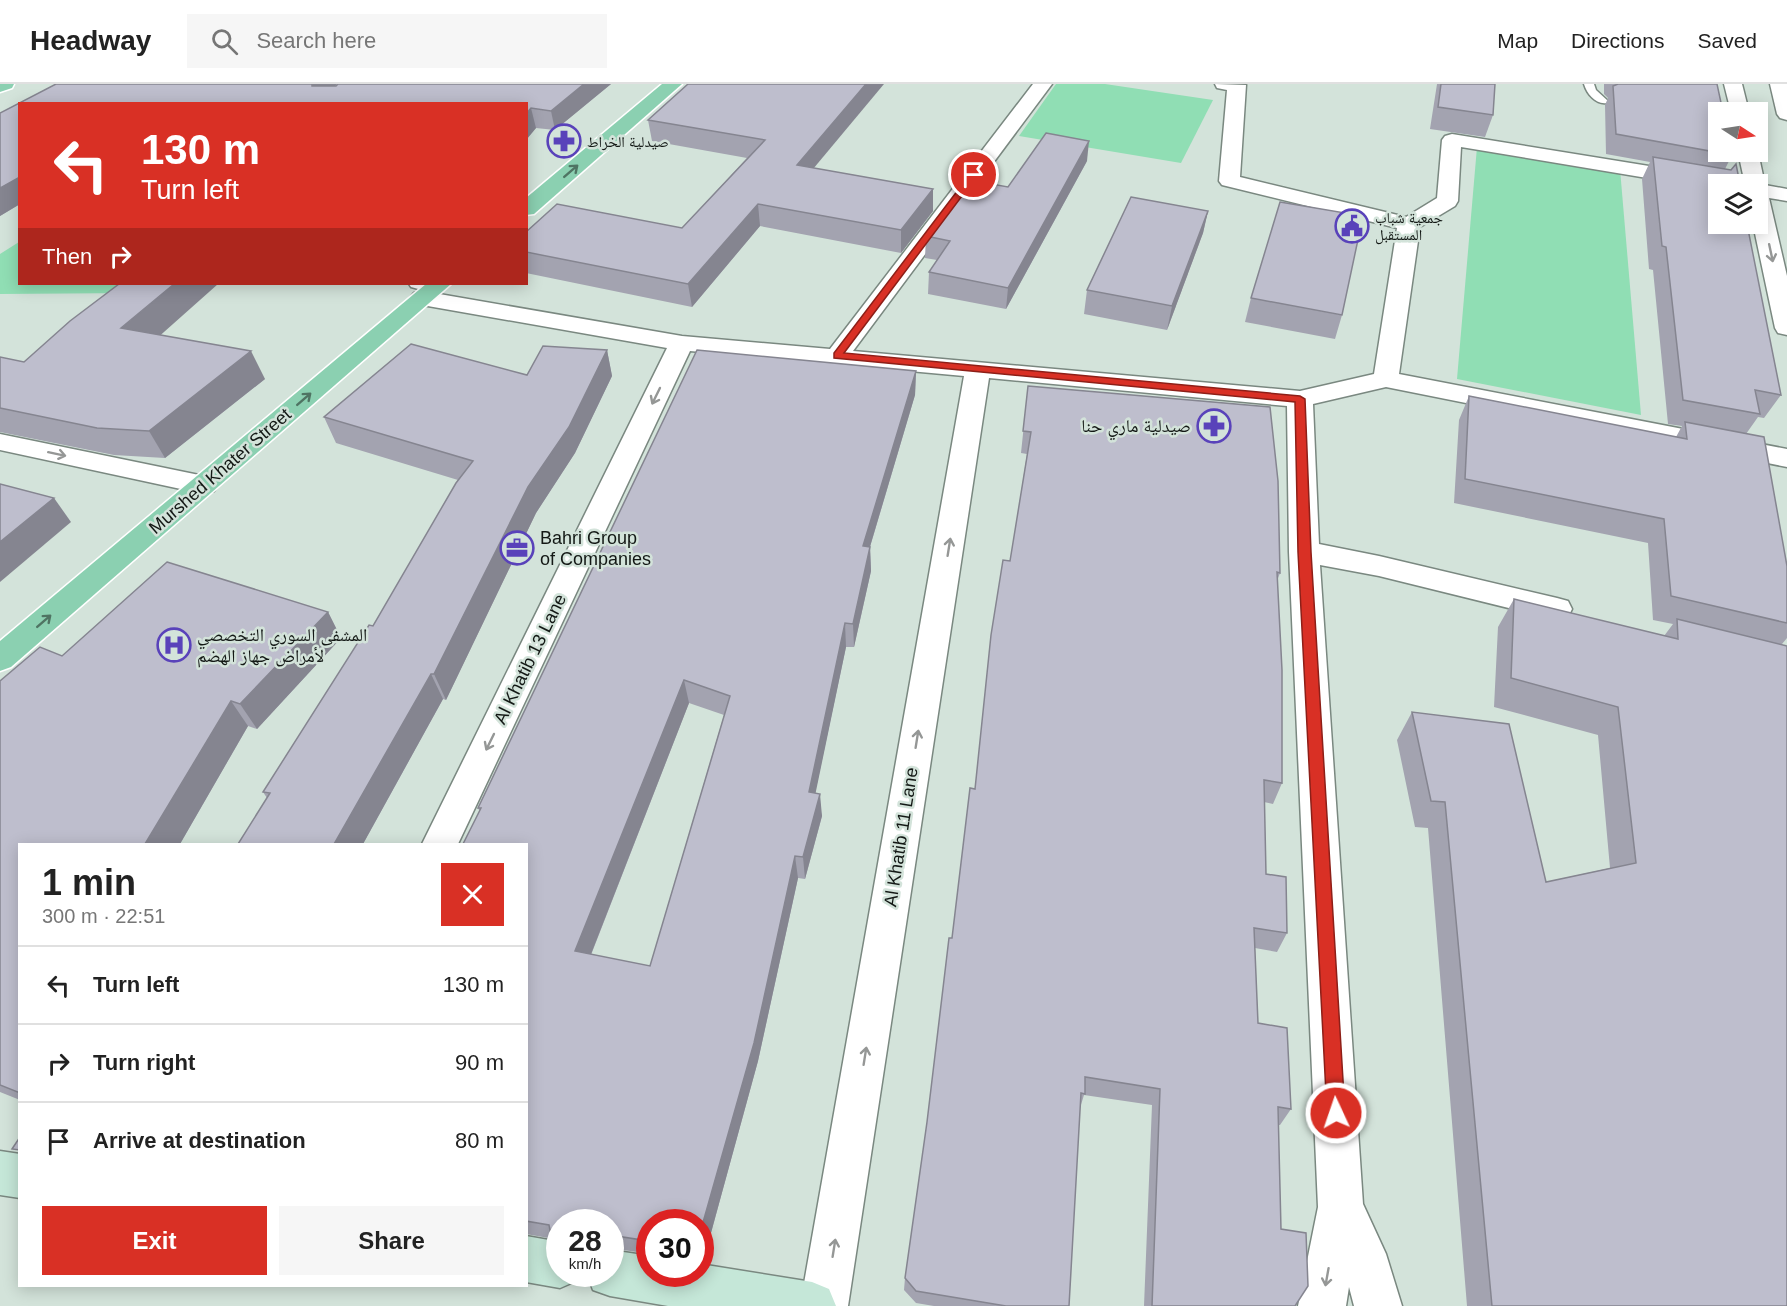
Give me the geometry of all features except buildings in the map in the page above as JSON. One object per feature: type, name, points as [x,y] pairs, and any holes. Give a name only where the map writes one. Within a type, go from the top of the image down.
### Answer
[{"type":"main road","points":[[0,86],[5,84]]},
{"type":"main road","points":[[528,207],[673,84]]},
{"type":"main road","name":"Murshed Khater Street","points":[[0,659],[204,485],[427,288]]},
{"type":"main road","points":[[0,1173],[18,1176]]},
{"type":"main road","points":[[528,1259],[546,1263]]},
{"type":"main road","points":[[624,1275],[812,1306]]},
{"type":"street","points":[[837,356],[1042,84]]},
{"type":"street","points":[[1224,84],[1237,86],[1229,181],[1409,224],[1447,201],[1452,140],[1708,182]]},
{"type":"street","points":[[1733,84],[1738,102]]},
{"type":"street","points":[[1779,84],[1787,114]]},
{"type":"street","points":[[1768,192],[1787,195]]},
{"type":"street","points":[[1386,379],[1409,224]]},
{"type":"street","points":[[1766,234],[1787,328]]},
{"type":"street","points":[[427,288],[682,343],[1300,399],[1386,379],[1787,458]]},
{"type":"street","name":"Al Khatib 13 Lane","points":[[440,843],[682,343]]},
{"type":"street","name":"Al Khatib 11 Lane","points":[[824,1306],[978,369]]},
{"type":"street","points":[[1300,399],[1304,552],[1341,1207],[1322,1306]]},
{"type":"street","points":[[0,442],[204,485]]},
{"type":"street","points":[[1304,552],[1379,566],[1583,616]]},
{"type":"street","points":[[1341,1207],[1363,1254],[1378,1306]]},
{"type":"lane","points":[[1589,84],[1591,91],[1603,101]]},
{"type":"green space","points":[[1056,84],[1105,84],[1213,100],[1181,163],[1019,136]]},
{"type":"green space","points":[[1477,147],[1620,169],[1641,415],[1457,379]]},
{"type":"green space","points":[[18,243],[18,285],[146,285],[135,293],[0,294],[0,254]]},
{"type":"place","name":"صيدلية الخراط","points":[[564,141]]},
{"type":"place","name":"جمعية شباب المستقبل","points":[[1352,226]]},
{"type":"place","name":"صيدلية ماري حنا","points":[[1214,426]]},
{"type":"place","name":"Bahri Group of Companies","points":[[517,548]]},
{"type":"place","name":"المشفى السوري التخصصي لأمراض جهاز الهضم","points":[[174,645]]},
{"type":"route","points":[[974,175],[837,356],[1300,399],[1304,552],[1336,1113]]}]
